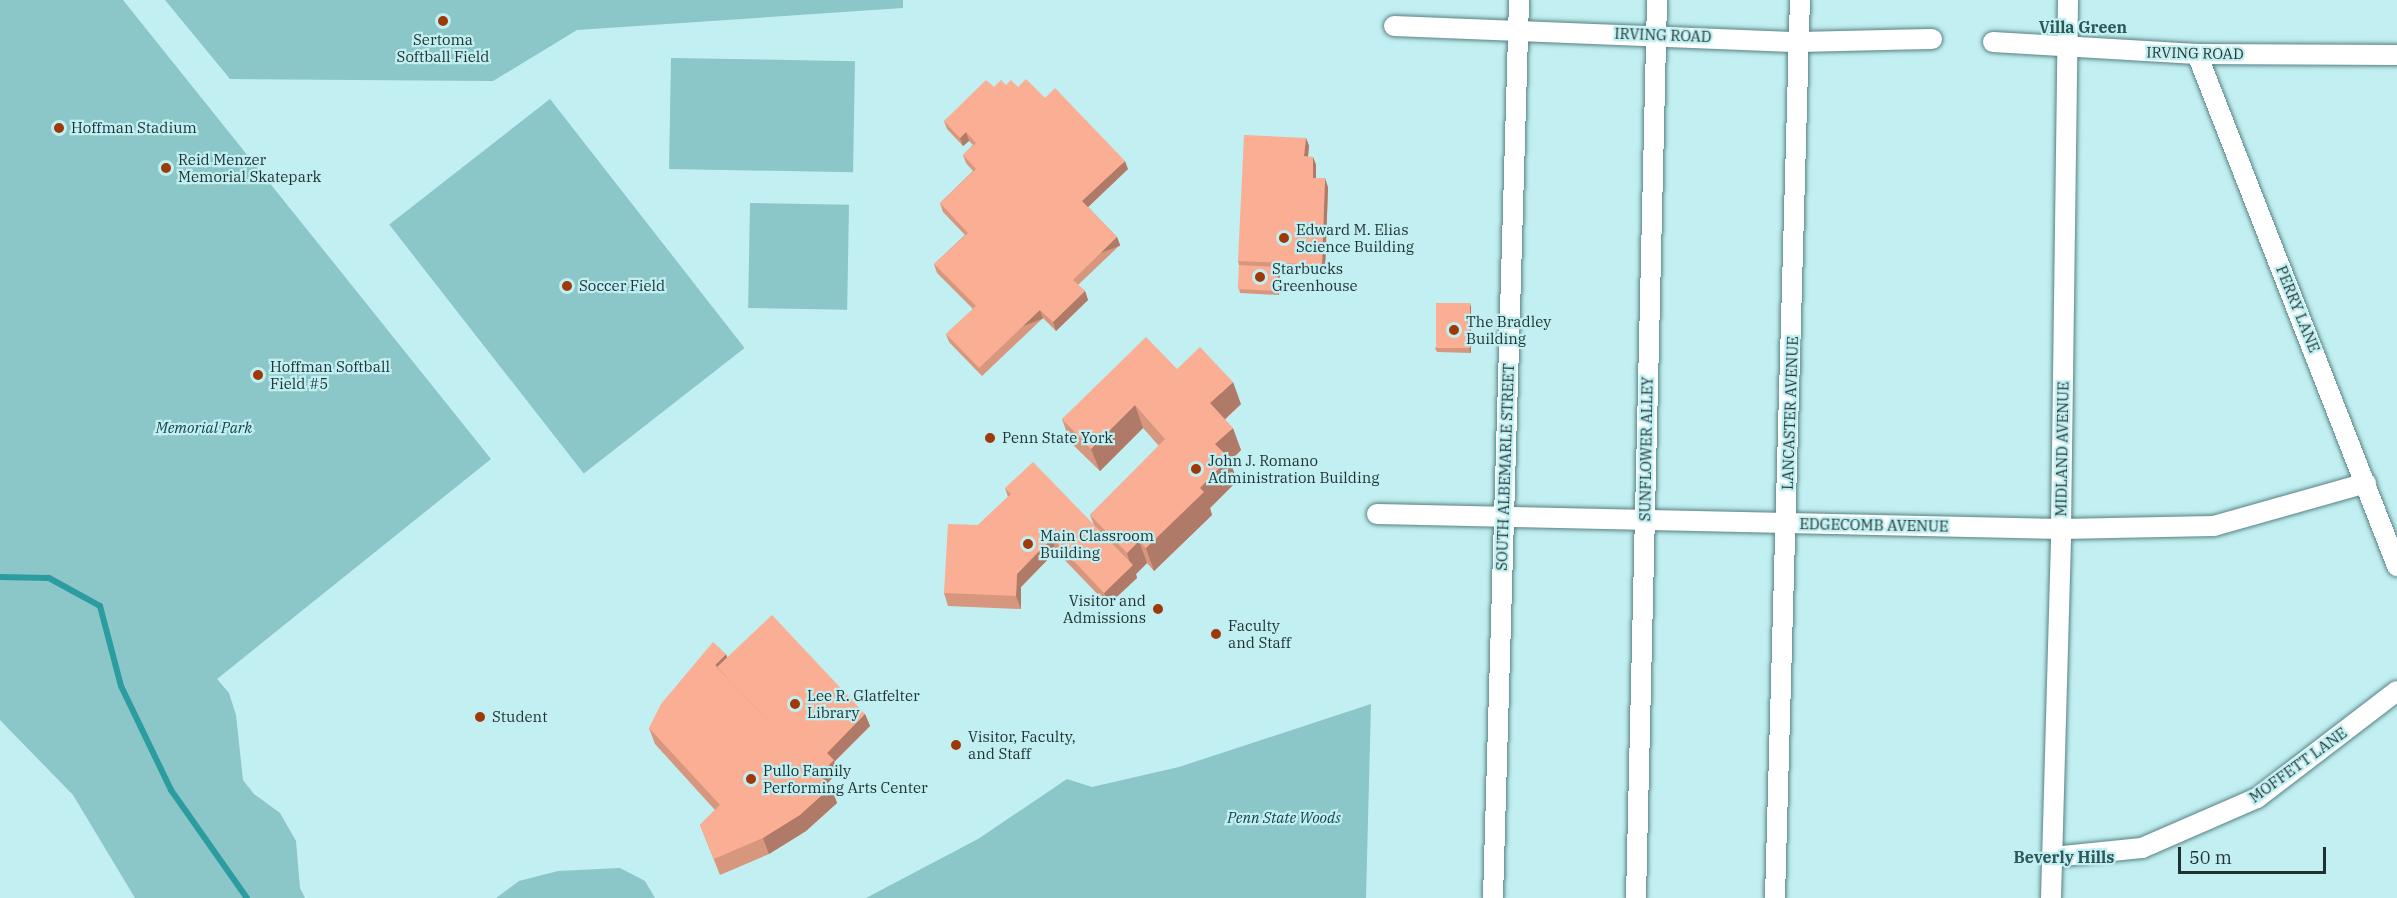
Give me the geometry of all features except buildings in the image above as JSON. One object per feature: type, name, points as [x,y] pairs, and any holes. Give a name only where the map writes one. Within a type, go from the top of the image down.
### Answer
[{"type":"street","name":"SOUTH ALBEMARLE STREET","points":[[1493,898],[1519,0]]},
{"type":"street","name":"SUNFLOWER ALLEY","points":[[1636,898],[1657,0]]},
{"type":"street","name":"LANCASTER AVENUE","points":[[1774,898],[1787,523],[1800,0]]},
{"type":"street","name":"MIDLAND AVENUE","points":[[2051,898],[2061,529],[2068,0]]},
{"type":"street","name":"IRVING ROAD","points":[[1394,26],[1656,34],[1799,42],[1932,39]]},
{"type":"street","name":"IRVING ROAD","points":[[1993,42],[2197,54],[2397,55]]},
{"type":"street","name":"PERRY LANE","points":[[2197,54],[2397,566]]},
{"type":"street","name":"EDGECOMB AVENUE","points":[[1377,514],[2061,529],[2214,526],[2366,483]]},
{"type":"street","name":"MOFFETT LANE","points":[[2052,857],[2142,848],[2257,798],[2397,691]]},
{"type":"green space","name":"Memorial Park","points":[[0,0],[123,0],[491,459],[217,679],[229,693],[236,715],[243,780],[254,794],[280,813],[296,841],[300,888],[305,898],[135,898],[73,795],[0,720]]},
{"type":"green space","points":[[165,0],[903,0],[903,8],[577,30],[493,81],[230,79]]},
{"type":"green space","points":[[671,58],[855,61],[853,172],[669,169]]},
{"type":"green space","name":"Soccer Field","points":[[550,99],[745,348],[584,474],[389,225]]},
{"type":"green space","points":[[750,203],[849,205],[847,310],[748,308]]},
{"type":"green space","name":"Penn State Woods","points":[[1371,704],[1366,898],[866,898],[978,839],[1067,779],[1092,787],[1179,767]]},
{"type":"green space","points":[[620,868],[645,881],[655,898],[496,898],[519,881],[558,871]]},
{"type":"waterway","points":[[0,577],[49,578],[100,606],[121,686],[171,790],[247,898]]},
{"type":"place","name":"Sertoma Softball Field","points":[[443,21]]},
{"type":"place","name":"Hoffman Stadium","points":[[59,128]]},
{"type":"place","name":"Reid Menzer Memorial Skatepark","points":[[166,168]]},
{"type":"place","name":"Edward M. Elias Science Building","points":[[1284,238]]},
{"type":"place","name":"Starbucks Greenhouse","points":[[1260,277]]},
{"type":"place","name":"Soccer Field","points":[[567,286]]},
{"type":"place","name":"The Bradley Building","points":[[1454,330]]},
{"type":"place","name":"Hoffman Softball Field #5","points":[[258,375]]},
{"type":"place","name":"Penn State York","points":[[990,438]]},
{"type":"place","name":"John J. Romano Administration Building","points":[[1196,469]]},
{"type":"place","name":"Main Classroom Building","points":[[1028,544]]},
{"type":"place","name":"Visitor and Admissions","points":[[1158,609]]},
{"type":"place","name":"Faculty and Staff","points":[[1216,634]]},
{"type":"place","name":"Lee R. Glatfelter Library","points":[[795,704]]},
{"type":"place","name":"Student","points":[[480,717]]},
{"type":"place","name":"Visitor, Faculty, and Staff","points":[[956,745]]},
{"type":"place","name":"Pullo Family Performing Arts Center","points":[[751,779]]},
{"type":"district","name":"Villa Green","points":[[2083,27]]},
{"type":"district","name":"Beverly Hills","points":[[2064,857]]}]
